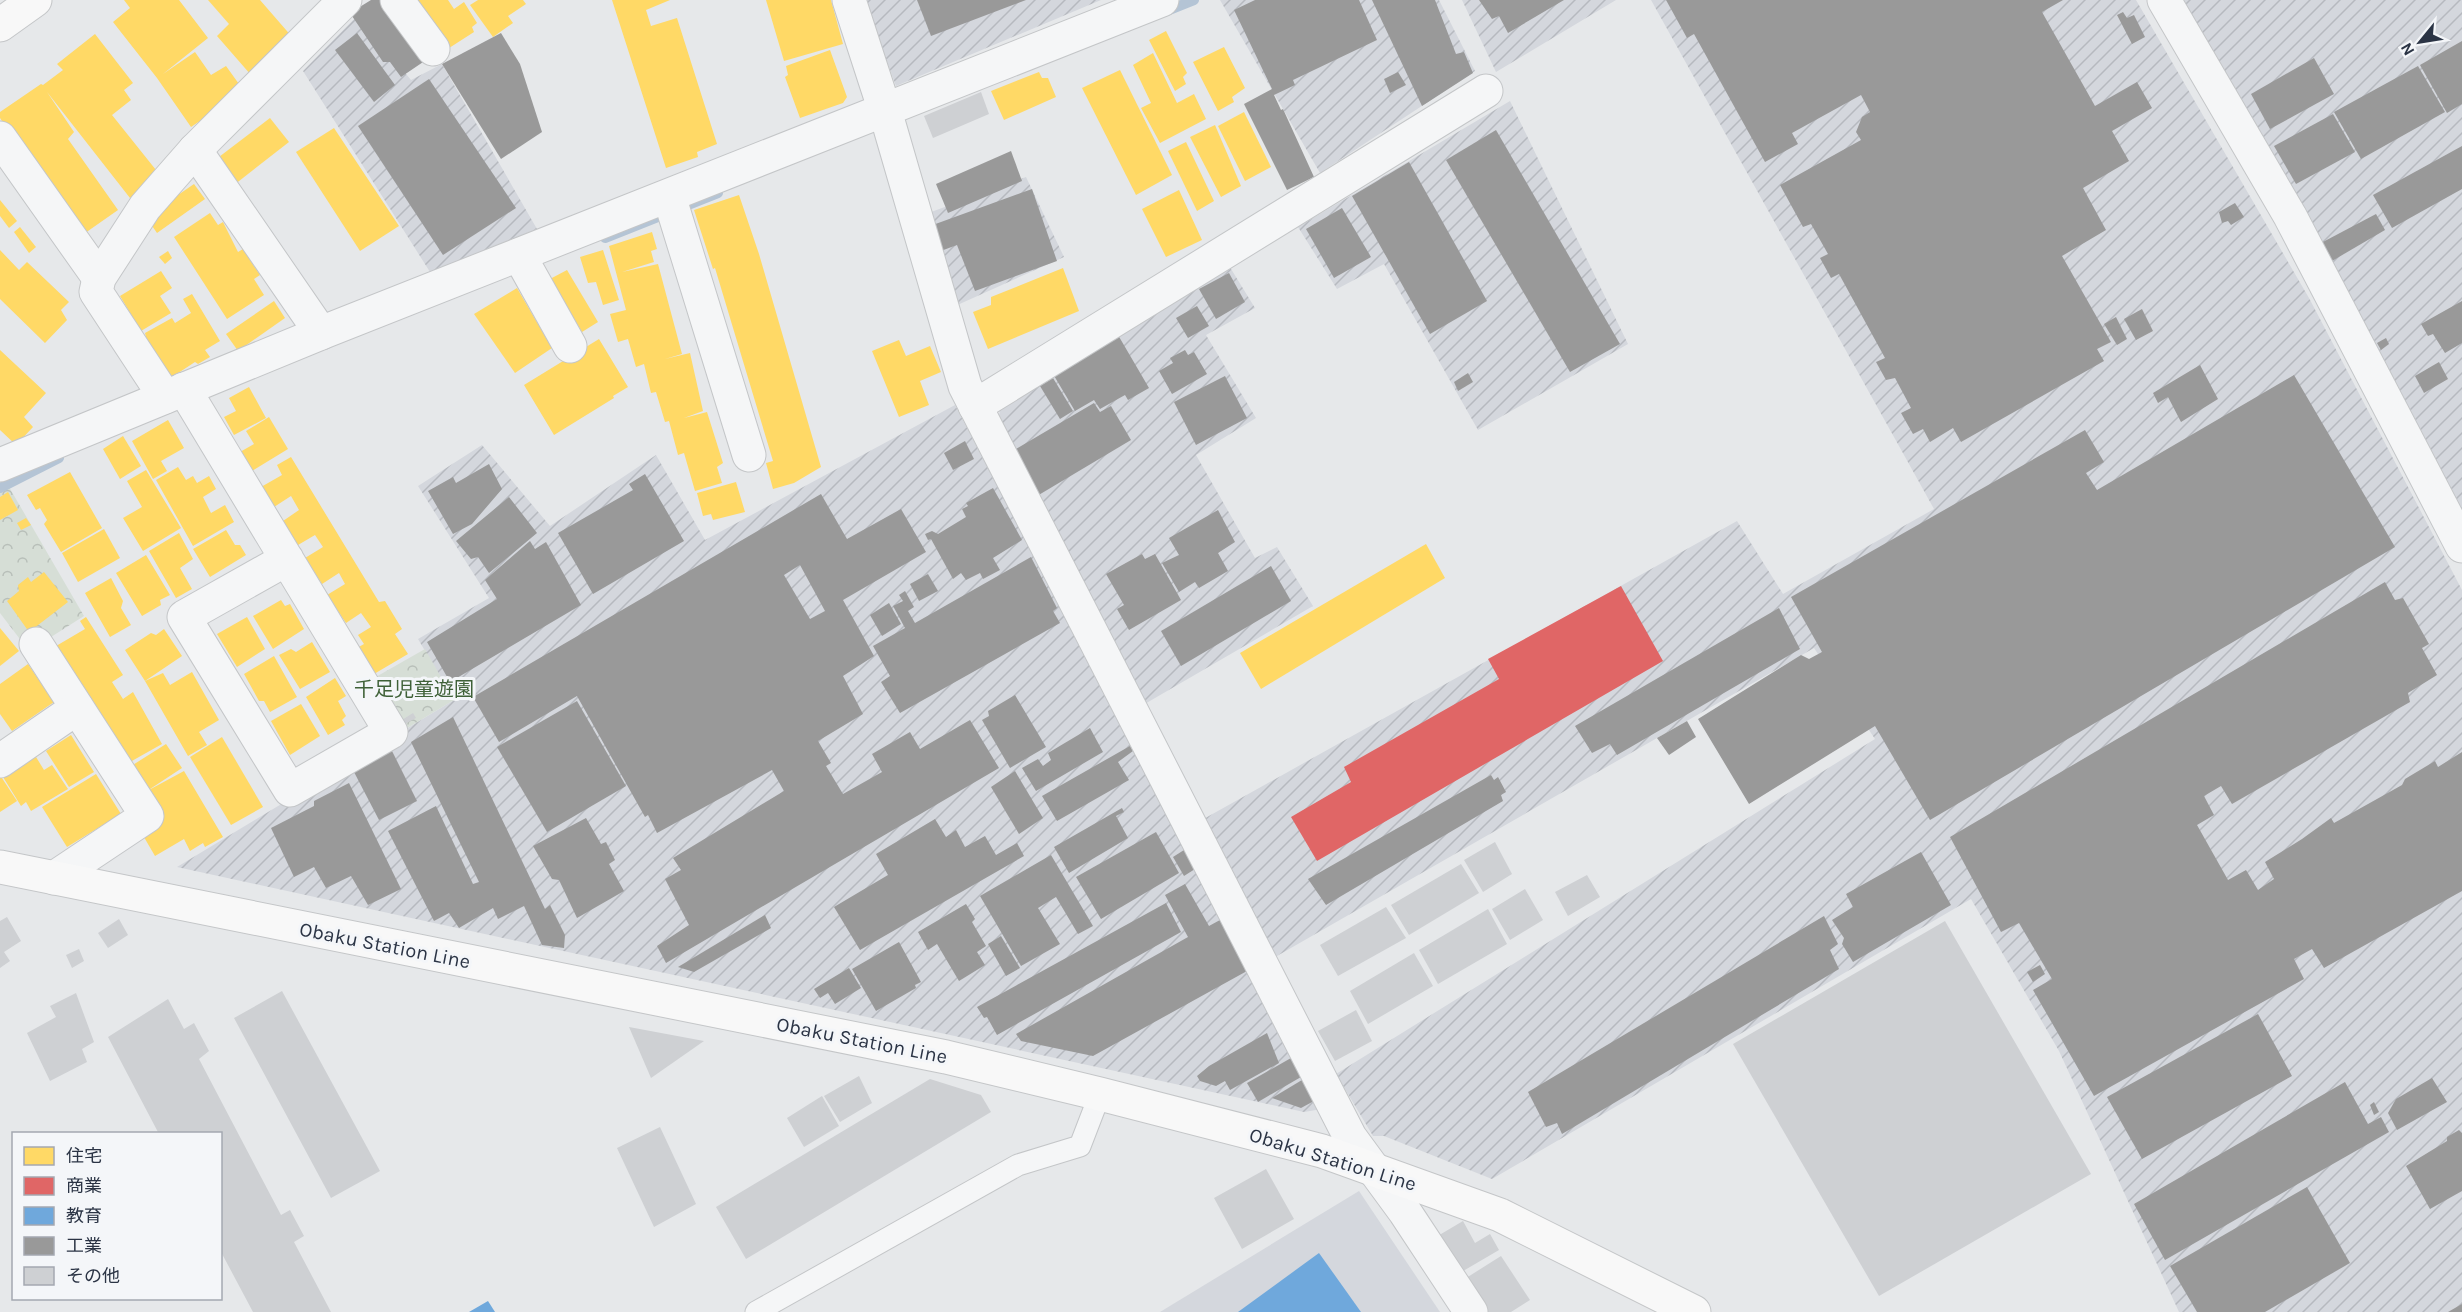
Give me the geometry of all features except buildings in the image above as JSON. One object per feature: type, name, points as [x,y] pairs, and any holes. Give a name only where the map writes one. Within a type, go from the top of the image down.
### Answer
[{"type":"main road","points":[[0,25],[35,0]]},
{"type":"main road","name":"Obaku Station Line","points":[[0,867],[946,1057],[1322,1151],[1500,1215],[1694,1312]]},
{"type":"street","points":[[286,559],[184,617],[290,790],[391,732],[204,422],[96,292],[99,278],[145,207],[195,150],[345,0]]},
{"type":"street","points":[[397,0],[433,50]]},
{"type":"street","points":[[849,0],[886,113],[965,386],[1350,1137],[1471,1312]]},
{"type":"street","points":[[0,465],[321,333],[886,113],[1162,0]]},
{"type":"street","points":[[2164,0],[2290,216],[2462,546]]},
{"type":"street","points":[[975,405],[1486,91]]},
{"type":"street","points":[[0,138],[99,278]]},
{"type":"street","points":[[195,150],[321,333]]},
{"type":"street","points":[[669,198],[749,455]]},
{"type":"street","points":[[520,257],[570,346]]},
{"type":"street","points":[[36,644],[147,816],[54,878]]},
{"type":"street","points":[[0,761],[77,708]]},
{"type":"lane","points":[[756,1312],[1018,1165],[1080,1146],[1100,1094]]},
{"type":"shaded area","points":[[864,0],[1101,0],[896,86]]},
{"type":"shaded area","points":[[1220,0],[1439,0],[1475,71],[1320,173]]},
{"type":"shaded area","points":[[1462,0],[1616,0],[1496,72]]},
{"type":"shaded area","points":[[1651,0],[2136,0],[2309,298],[2462,590],[2462,1312],[2179,1312],[2059,1051],[1971,899],[1492,1179],[1384,1136],[1373,1136],[1336,1074],[1875,739],[1814,648],[1270,960],[1200,821],[1737,521],[1783,594],[1934,509]]},
{"type":"shaded area","points":[[2167,0],[2462,0],[2462,523]]},
{"type":"shaded area","points":[[358,15],[411,80],[442,64],[537,229],[430,272],[303,71]]},
{"type":"shaded area","points":[[1510,101],[1628,344],[1478,430],[1384,264],[1337,289],[1298,227]]},
{"type":"shaded area","points":[[1026,177],[1064,257],[953,307],[923,215]]},
{"type":"shaded area","points":[[1228,264],[1255,308],[1206,335],[1256,418],[1196,455],[1255,558],[1277,547],[1313,606],[1143,705],[998,425],[1001,400]]},
{"type":"shaded area","points":[[955,405],[1322,1109],[1304,1112],[177,867],[454,700],[418,639],[489,598],[418,486],[482,445],[550,526],[656,455],[705,540]]},
{"type":"shaded area","points":[[1359,1191],[1440,1312],[1160,1312]]},
{"type":"green space","points":[[9,487],[84,616],[29,651],[0,613],[0,493]]},
{"type":"green space","name":"千足児童遊園","points":[[425,649],[454,700],[404,730],[374,678]]},
{"type":"waterway","points":[[1164,12],[1194,0]]},
{"type":"waterway","points":[[605,238],[718,193]]},
{"type":"waterway","points":[[0,488],[59,458]]}]
